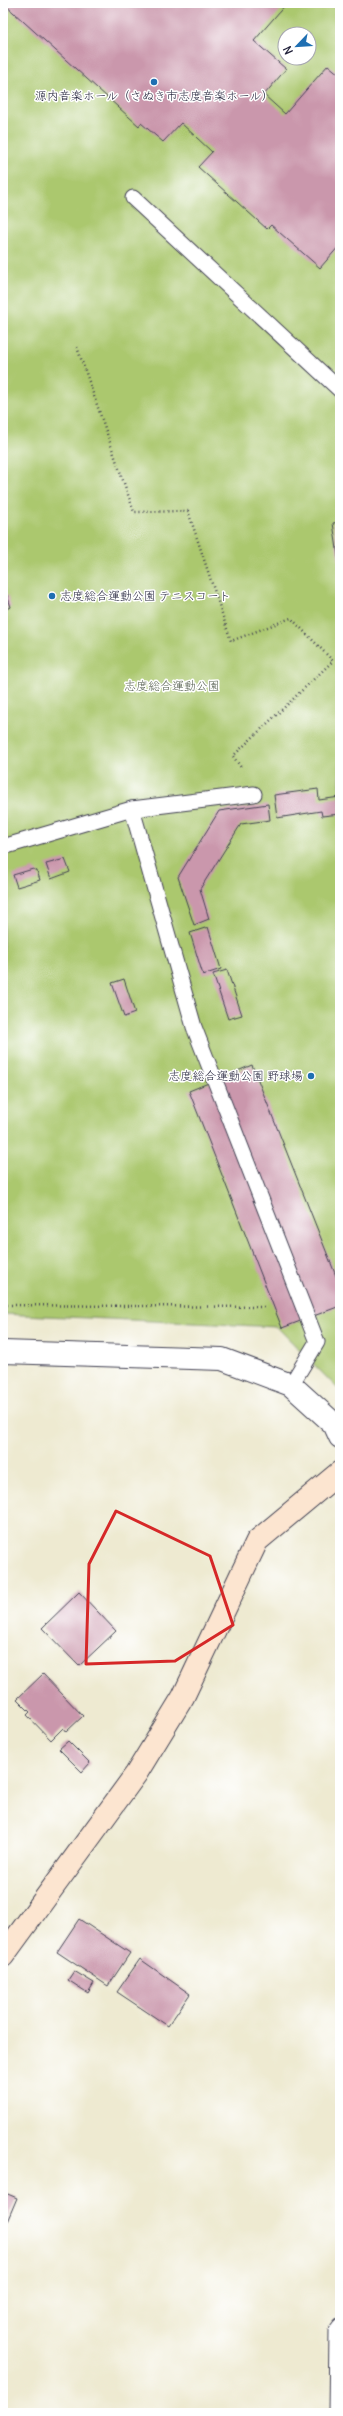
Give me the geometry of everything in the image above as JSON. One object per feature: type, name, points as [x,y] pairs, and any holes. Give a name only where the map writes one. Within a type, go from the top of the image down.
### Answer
[{"type":"street","points":[[3,1352],[222,1359],[291,1385],[334,1424],[340,1437]]},
{"type":"street","points":[[3,1956],[136,1774],[180,1703],[257,1541],[340,1472]]},
{"type":"lane","points":[[133,198],[340,390]]},
{"type":"lane","points":[[3,847],[132,809],[254,794]]},
{"type":"lane","points":[[132,809],[194,1028],[318,1342],[291,1385]]},
{"type":"lane","points":[[336,2413],[337,2330],[340,2326]]},
{"type":"path","points":[[77,347],[134,512],[188,511],[231,641],[291,618],[333,661],[233,756],[240,765],[254,794]]},
{"type":"path","points":[[3,1305],[264,1307]]},
{"type":"highlighted area","points":[[116,1511],[210,1556],[233,1625],[175,1661],[86,1664],[89,1564]]},
{"type":"green space","name":"志度総合運動公園","points":[[3,3],[340,3],[340,1391],[277,1327],[3,1314]]},
{"type":"building","points":[[3,3],[287,3],[254,41],[277,61],[277,66],[283,66],[286,69],[264,95],[285,114],[328,65],[340,75],[340,245],[320,268],[271,225],[267,229],[198,167],[212,152],[181,123],[163,142],[141,123],[139,126]]},
{"type":"building","points":[[340,522],[340,562],[339,562],[333,523]]},
{"type":"building","points":[[7,595],[11,607],[3,610],[3,596]]},
{"type":"building","points":[[318,789],[319,800],[340,797],[340,814],[322,816],[321,811],[277,818],[274,795]]},
{"type":"building","points":[[268,804],[270,820],[241,824],[200,889],[209,919],[194,925],[178,877],[219,811]]},
{"type":"building","points":[[65,859],[70,872],[51,879],[46,864]]},
{"type":"building","points":[[33,869],[37,871],[40,880],[17,887],[13,875]]},
{"type":"building","points":[[208,927],[221,969],[203,975],[190,933]]},
{"type":"building","points":[[227,970],[242,1015],[228,1019],[213,974]]},
{"type":"building","points":[[124,979],[135,1013],[124,1017],[112,983]]},
{"type":"building","points":[[252,1065],[340,1286],[340,1306],[282,1328],[189,1091]]},
{"type":"building","points":[[79,1592],[116,1631],[79,1666],[42,1628]]},
{"type":"building","points":[[43,1674],[83,1716],[66,1732],[63,1728],[51,1740],[27,1715],[30,1712],[17,1699]]},
{"type":"building","points":[[68,1741],[90,1763],[82,1772],[59,1749]]},
{"type":"building","points":[[79,1919],[130,1953],[108,1986],[57,1952]]},
{"type":"building","points":[[140,1959],[190,1994],[168,2026],[117,1992]]},
{"type":"building","points":[[74,1971],[94,1983],[88,1993],[68,1980]]},
{"type":"building","points":[[3,2192],[17,2198],[3,2231]]},
{"type":"place","name":"源内音楽ホール（さぬき市志度音楽ホール）","points":[[154,82]]},
{"type":"place","name":"志度総合運動公園 テニスコート","points":[[52,596]]},
{"type":"place","name":"志度総合運動公園 野球場","points":[[311,1076]]}]
